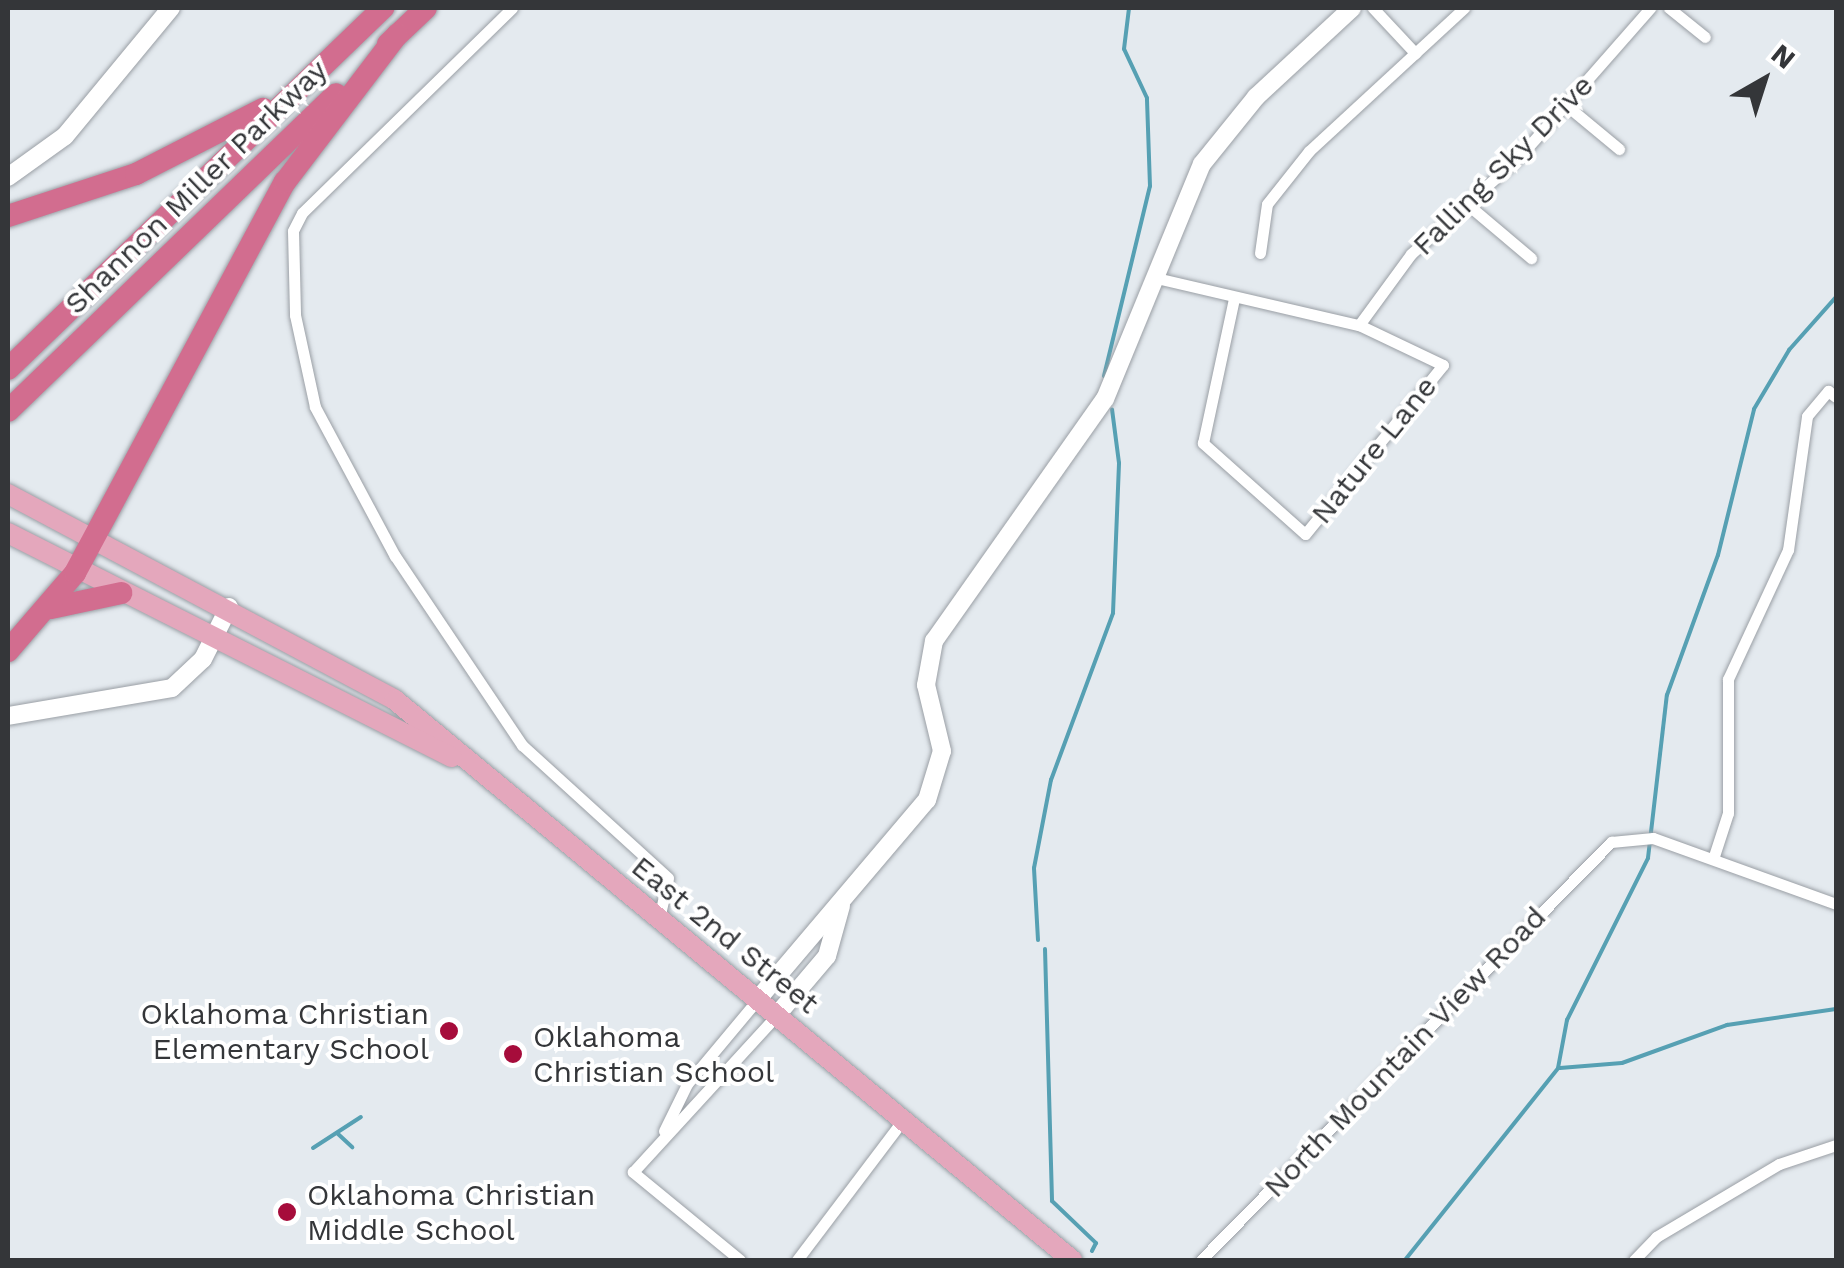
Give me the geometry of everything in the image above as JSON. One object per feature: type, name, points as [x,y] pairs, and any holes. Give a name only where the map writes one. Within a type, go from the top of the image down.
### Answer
[{"type":"highway","name":"Shannon Miller Parkway","points":[[8,368],[382,8]]},
{"type":"highway","name":"Shannon Miller Parkway","points":[[8,410],[426,8]]},
{"type":"highway","points":[[8,651],[48,610],[75,572],[263,218],[397,35]]},
{"type":"highway","points":[[8,216],[136,174],[292,93]]},
{"type":"highway","points":[[48,610],[121,592]]},
{"type":"main road","name":"East 2nd Street","points":[[8,494],[91,543],[229,607],[396,700],[474,769],[1072,1260]]},
{"type":"main road","name":"East 2nd Street","points":[[8,533],[75,572],[216,637],[474,769]]},
{"type":"street","points":[[8,177],[65,136],[171,8]]},
{"type":"street","points":[[512,8],[308,204],[293,231],[295,316],[315,407],[414,588],[522,745],[668,878],[659,919]]},
{"type":"street","points":[[663,1134],[687,1084],[842,904],[936,783],[941,733],[926,685],[934,641],[1104,399],[1172,219],[1210,153],[1352,8]]},
{"type":"street","points":[[1374,8],[1415,53]]},
{"type":"street","points":[[1260,253],[1266,204],[1309,150],[1464,8]]},
{"type":"street","name":"Falling Sky Drive","points":[[1359,325],[1410,254],[1467,204],[1566,105],[1650,8]]},
{"type":"street","points":[[1669,8],[1705,37]]},
{"type":"street","points":[[1566,105],[1619,148]]},
{"type":"street","points":[[1467,204],[1531,258]]},
{"type":"street","points":[[1152,278],[1359,325]]},
{"type":"street","name":"Nature Lane","points":[[1234,298],[1203,443],[1305,534],[1443,366],[1359,325]]},
{"type":"street","points":[[1714,856],[1728,813],[1728,679],[1788,550],[1808,416],[1828,391],[1836,397]]},
{"type":"street","points":[[8,716],[126,696],[182,682],[216,637],[229,607]]},
{"type":"street","name":"North Mountain View Road","points":[[1201,1260],[1611,842],[1653,838],[1714,856],[1836,904]]},
{"type":"street","points":[[740,1260],[633,1172],[663,1134],[777,1015],[827,956],[842,904]]},
{"type":"street","points":[[796,1260],[902,1121]]},
{"type":"street","points":[[1634,1260],[1779,1164],[1836,1145]]},
{"type":"waterway","points":[[1104,376],[1150,186],[1147,98],[1124,49],[1129,8]]},
{"type":"waterway","points":[[1405,1260],[1558,1068],[1567,1020],[1648,858],[1667,695],[1718,555],[1754,409],[1789,350],[1836,297]]},
{"type":"waterway","points":[[1038,940],[1034,868],[1051,780],[1113,613],[1119,463],[1112,409]]},
{"type":"waterway","points":[[1045,949],[1052,1201],[1096,1243],[1092,1251]]},
{"type":"waterway","points":[[1560,1068],[1622,1063],[1727,1025],[1836,1009]]},
{"type":"waterway","points":[[313,1148],[361,1117]]},
{"type":"waterway","points":[[337,1133],[352,1147]]},
{"type":"place","name":"Oklahoma Christian Elementary School","points":[[449,1031]]},
{"type":"place","name":"Oklahoma Christian School","points":[[513,1054]]},
{"type":"place","name":"Oklahoma Christian Middle School","points":[[287,1212]]}]
